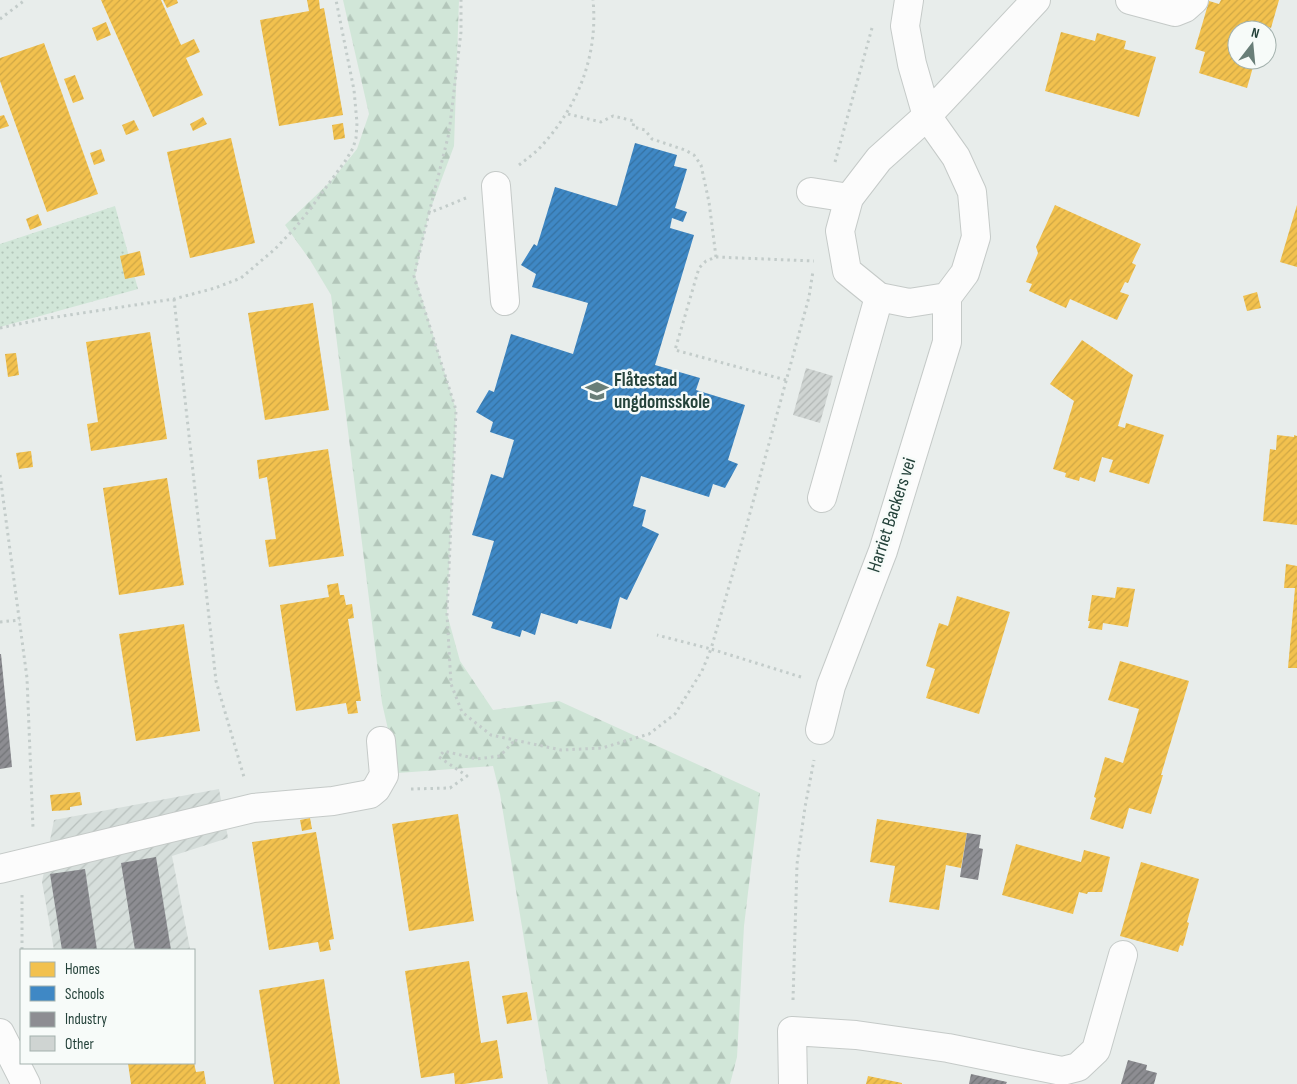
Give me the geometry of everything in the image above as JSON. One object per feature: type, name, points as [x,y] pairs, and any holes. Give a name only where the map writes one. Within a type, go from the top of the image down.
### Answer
[{"type":"street","points":[[909,0],[905,26],[912,64],[927,116],[956,156],[972,192],[976,237],[965,273],[947,297],[909,303],[879,297],[847,271],[840,231],[829,195],[879,159],[927,116],[1036,0]]},
{"type":"street","points":[[1130,0],[1175,12],[1185,8],[1194,0]]},
{"type":"street","points":[[496,186],[505,301]]},
{"type":"street","points":[[822,498],[879,297]]},
{"type":"street","name":"Harriet Backers vei","points":[[820,730],[830,686],[883,551],[947,342],[947,297]]},
{"type":"street","points":[[12,866],[253,808],[334,802],[370,794],[376,790],[384,775],[381,741]]},
{"type":"street","points":[[793,1084],[792,1031],[856,1035],[948,1048],[1062,1071],[1078,1067],[1096,1050],[1123,955]]},
{"type":"street","points":[[0,1033],[26,1084]]},
{"type":"path","points":[[0,19],[25,0]]},
{"type":"path","points":[[0,328],[43,319],[174,300],[215,288],[241,278],[295,228],[353,148],[356,138],[357,123],[354,90],[336,0]]},
{"type":"path","points":[[461,0],[461,32],[450,133],[414,276],[456,410],[446,614],[451,684],[462,712],[491,735],[561,750],[602,748],[649,734],[675,714],[702,671],[711,649],[809,297],[816,254]]},
{"type":"path","points":[[429,213],[496,186],[544,144],[568,114],[586,74],[595,20],[593,0]]},
{"type":"path","points":[[829,195],[875,19]]},
{"type":"path","points":[[568,114],[601,122],[613,116],[634,121],[633,126],[646,130],[652,139],[694,155],[701,165],[709,202],[716,256]]},
{"type":"path","points":[[786,380],[675,350],[699,268],[706,261],[716,256],[814,261]]},
{"type":"path","points":[[174,300],[216,681],[253,808]]},
{"type":"path","points":[[0,475],[27,678],[33,832],[12,866],[22,887],[22,949]]},
{"type":"path","points":[[0,622],[20,620]]},
{"type":"path","points":[[657,635],[711,649],[830,686]]},
{"type":"path","points":[[792,1031],[796,864],[820,730]]},
{"type":"path","points":[[376,790],[450,788],[467,776],[439,757],[444,751],[477,759],[500,756],[515,740]]},
{"type":"shaded area","points":[[219,789],[228,838],[172,856],[190,949],[54,949],[42,882],[54,820]]},
{"type":"green space","points":[[343,0],[459,0],[454,146],[429,213],[415,276],[456,410],[447,614],[460,661],[493,710],[559,701],[760,793],[744,926],[737,1057],[730,1084],[548,1084],[500,794],[493,766],[398,773],[382,703],[331,295],[310,260],[285,225],[332,180],[357,149],[369,114]]},
{"type":"green space","points":[[115,206],[138,289],[0,327],[0,244]]},
{"type":"building: Homes","points":[[101,0],[161,0],[181,45],[194,39],[200,52],[186,58],[203,95],[153,117]]},
{"type":"building: Homes","points":[[163,0],[177,0],[178,3],[167,8]]},
{"type":"building: Homes","points":[[307,0],[319,0],[320,9],[324,8],[343,115],[279,126],[260,20],[309,11]]},
{"type":"building: Homes","points":[[1221,0],[1279,0],[1273,20],[1227,20],[1227,70],[1252,70],[1247,88],[1199,73],[1205,52],[1195,49],[1209,1],[1219,4]]},
{"type":"building: Homes","points":[[106,22],[111,35],[97,41],[92,28]]},
{"type":"building: Homes","points":[[1061,32],[1095,41],[1097,33],[1126,41],[1124,49],[1156,57],[1139,117],[1045,91]]},
{"type":"building: Homes","points":[[44,43],[98,194],[47,212],[0,81],[0,58]]},
{"type":"building: Homes","points":[[75,75],[84,99],[73,103],[64,79]]},
{"type":"building: Homes","points":[[4,115],[9,126],[0,129],[0,116]]},
{"type":"building: Homes","points":[[203,117],[207,124],[193,131],[190,124]]},
{"type":"building: Homes","points":[[134,120],[139,130],[126,135],[122,125]]},
{"type":"building: Homes","points":[[343,123],[345,138],[334,140],[332,125]]},
{"type":"building: Homes","points":[[231,138],[255,243],[190,258],[167,152]]},
{"type":"building: Homes","points":[[101,149],[105,161],[94,165],[90,153]]},
{"type":"building: Homes","points":[[1055,205],[1141,244],[1132,263],[1136,265],[1128,283],[1125,282],[1120,292],[1129,295],[1117,320],[1070,299],[1066,308],[1029,291],[1032,284],[1026,282],[1038,253],[1036,247]]},
{"type":"building: Homes","points":[[1297,205],[1297,267],[1280,262]]},
{"type":"building: Homes","points":[[38,214],[42,225],[30,230],[26,219]]},
{"type":"building: Homes","points":[[140,251],[145,275],[125,279],[120,256]]},
{"type":"building: Homes","points":[[1257,292],[1261,308],[1247,311],[1243,296]]},
{"type":"building: Homes","points":[[313,303],[329,410],[265,420],[248,313]]},
{"type":"building: Homes","points":[[150,332],[167,439],[91,451],[87,424],[98,422],[86,342]]},
{"type":"building: Homes","points":[[1082,340],[1133,375],[1118,426],[1125,428],[1126,423],[1164,435],[1149,484],[1109,472],[1113,460],[1102,457],[1095,482],[1080,477],[1079,481],[1065,477],[1066,473],[1053,469],[1074,401],[1050,384]]},
{"type":"building: Homes","points":[[16,353],[19,375],[8,377],[5,354]]},
{"type":"building: Homes","points":[[1277,435],[1297,436],[1297,525],[1263,521],[1270,449],[1276,450]]},
{"type":"building: Homes","points":[[328,449],[344,556],[269,567],[265,540],[276,539],[267,477],[259,479],[257,460]]},
{"type":"building: Homes","points":[[31,451],[33,467],[19,469],[16,453]]},
{"type":"building: Homes","points":[[167,478],[184,585],[119,595],[103,488]]},
{"type":"building: Homes","points":[[1286,564],[1297,566],[1297,668],[1288,668],[1295,588],[1284,588]]},
{"type":"building: Homes","points":[[338,583],[340,595],[344,595],[346,605],[352,604],[354,618],[348,619],[361,701],[356,701],[358,713],[348,714],[346,703],[296,711],[280,605],[329,597],[327,585]]},
{"type":"building: Homes","points":[[1117,587],[1135,589],[1128,627],[1103,623],[1102,630],[1088,628],[1092,595],[1115,598]]},
{"type":"building: Homes","points":[[957,596],[1010,612],[979,714],[926,698],[935,669],[926,666],[939,623],[948,626]]},
{"type":"building: Homes","points":[[184,624],[200,731],[136,741],[119,634]]},
{"type":"building: Homes","points":[[1120,661],[1189,681],[1151,814],[1129,808],[1123,829],[1090,819],[1105,757],[1123,763],[1139,709],[1108,700]]},
{"type":"building: Homes","points":[[80,792],[82,805],[70,807],[70,810],[52,811],[50,795]]},
{"type":"building: Homes","points":[[458,814],[474,921],[409,931],[392,824]]},
{"type":"building: Homes","points":[[310,818],[312,829],[302,831],[300,820]]},
{"type":"building: Homes","points":[[877,819],[967,833],[961,868],[946,865],[939,910],[889,902],[895,866],[870,862]]},
{"type":"building: Homes","points":[[316,832],[334,939],[329,940],[331,950],[320,952],[318,942],[269,950],[252,842]]},
{"type":"building: Homes","points":[[1016,844],[1081,862],[1084,850],[1110,857],[1102,892],[1088,892],[1087,894],[1079,892],[1073,914],[1002,895]]},
{"type":"building: Homes","points":[[1141,862],[1199,879],[1187,922],[1189,923],[1183,946],[1180,945],[1178,952],[1120,936]]},
{"type":"building: Homes","points":[[469,961],[481,1043],[497,1040],[503,1078],[455,1084],[454,1073],[421,1078],[405,971]]},
{"type":"building: Homes","points":[[324,979],[340,1084],[274,1084],[259,990]]},
{"type":"building: Homes","points":[[527,992],[532,1020],[507,1024],[502,996]]},
{"type":"building: Homes","points":[[128,1064],[194,1064],[196,1072],[204,1071],[206,1084],[131,1084]]},
{"type":"building: Homes","points":[[868,1076],[902,1083],[902,1084],[866,1084]]},
{"type":"building: Schools","name":"Flåtestad ungdomsskole","points":[[635,143],[677,155],[674,166],[687,169],[675,208],[687,212],[683,222],[672,218],[670,228],[694,235],[655,365],[700,378],[696,390],[745,405],[728,460],[738,464],[725,488],[713,484],[709,497],[641,476],[633,506],[646,510],[642,526],[659,534],[627,600],[620,597],[611,629],[579,620],[577,624],[541,613],[535,635],[522,630],[520,637],[491,628],[493,622],[472,615],[494,541],[472,535],[491,474],[503,478],[514,440],[490,432],[493,422],[476,412],[489,390],[494,392],[511,334],[573,354],[588,303],[532,287],[536,274],[521,265],[534,244],[537,246],[555,187],[617,206]]},
{"type":"building: Industry","points":[[0,654],[12,767],[0,769]]},
{"type":"building: Industry","points":[[967,833],[981,835],[979,848],[983,849],[978,880],[960,877]]},
{"type":"building: Industry","points":[[156,857],[171,949],[135,949],[121,863]]},
{"type":"building: Industry","points":[[85,869],[97,949],[62,949],[50,874]]},
{"type":"building: Industry","points":[[1128,1060],[1147,1065],[1146,1070],[1157,1073],[1154,1084],[1121,1084]]},
{"type":"building: Industry","points":[[971,1074],[1007,1082],[1006,1084],[969,1084]]},
{"type":"building: Other","points":[[806,368],[833,376],[820,423],[793,415]]},
{"type":"place","name":"Flåtestad ungdomsskole","points":[[597,391]]}]
